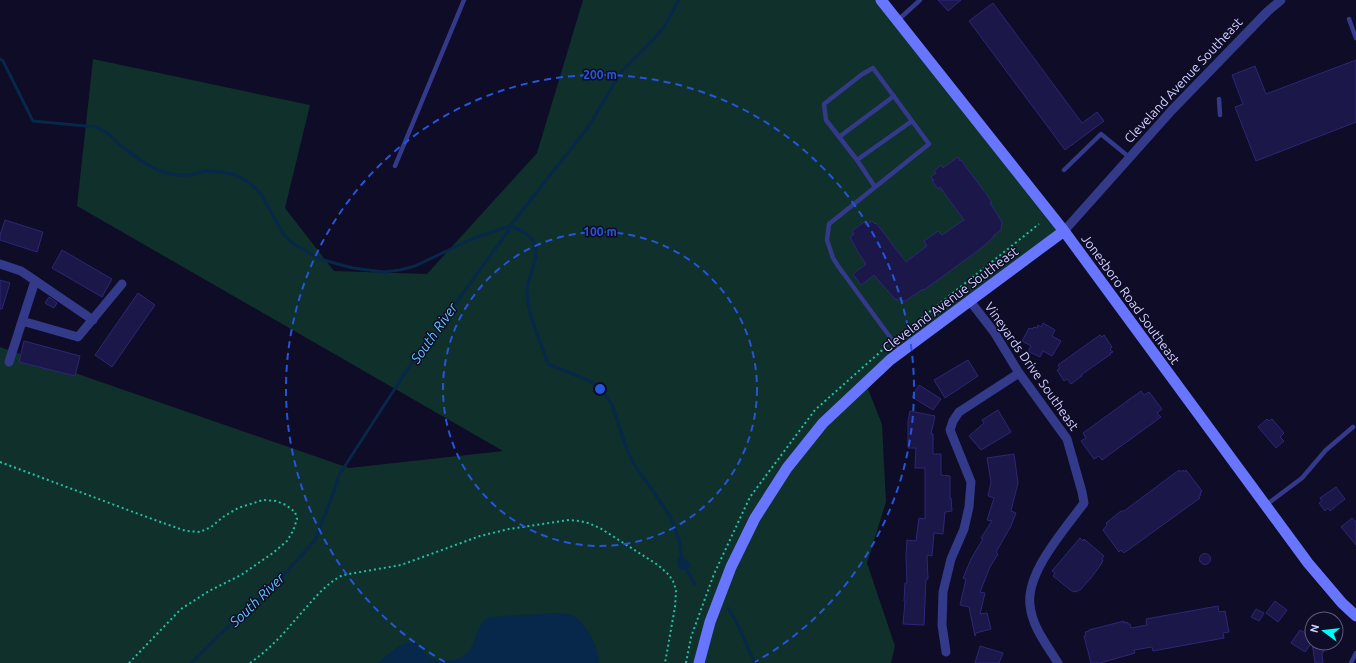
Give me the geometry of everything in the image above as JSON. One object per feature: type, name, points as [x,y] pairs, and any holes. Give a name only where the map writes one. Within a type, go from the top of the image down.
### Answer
[{"type":"main road","name":"Jonesboro Road Southeast","points":[[881,0],[1064,231],[1308,563],[1342,603],[1356,616]]},
{"type":"main road","name":"Cleveland Avenue Southeast","points":[[699,663],[710,622],[731,567],[755,518],[787,468],[823,423],[890,360],[1064,231]]},
{"type":"street","name":"Cleveland Avenue Southeast","points":[[1064,231],[1177,105],[1267,12],[1281,0]]},
{"type":"street","points":[[0,264],[21,272],[93,320]]},
{"type":"street","points":[[9,362],[35,281]]},
{"type":"street","points":[[22,321],[78,337],[122,284]]},
{"type":"street","name":"Vineyards Drive Southeast","points":[[970,301],[994,332],[1018,373],[1067,439],[1082,492],[1084,503],[1048,553],[1032,581],[1030,604],[1034,622],[1058,663]]},
{"type":"street","points":[[946,652],[942,625],[943,592],[951,560],[964,529],[969,507],[971,482],[950,430],[958,412],[1018,373]]},
{"type":"lane","points":[[395,166],[464,0]]},
{"type":"lane","points":[[897,21],[920,0]]},
{"type":"lane","points":[[1349,19],[1356,38]]},
{"type":"lane","points":[[875,187],[857,160],[826,120],[824,104],[861,75],[873,68],[929,144],[829,224],[827,240],[833,258],[838,266],[901,352]]},
{"type":"lane","points":[[839,137],[894,96]]},
{"type":"lane","points":[[1219,99],[1220,115]]},
{"type":"lane","points":[[857,160],[912,121]]},
{"type":"lane","points":[[1064,170],[1101,134],[1129,157]]},
{"type":"lane","points":[[1266,505],[1302,478],[1326,450],[1353,426]]},
{"type":"lane","points":[[1351,663],[1356,653]]},
{"type":"path","points":[[0,462],[186,531],[200,532],[211,527],[223,517],[238,508],[263,500],[276,501],[286,505],[295,512],[297,519],[293,531],[287,541],[273,553],[241,575],[209,591],[181,609],[129,663]]},
{"type":"path","points":[[250,663],[279,638],[315,597],[334,580],[343,576],[401,565],[480,536],[509,529],[569,520],[580,521],[600,528],[658,565],[669,575],[674,583],[676,591],[675,607],[665,663]]},
{"type":"green space","points":[[583,0],[885,0],[1062,226],[895,354],[868,389],[882,424],[886,502],[867,563],[895,646],[891,663],[0,663],[0,347],[349,468],[503,451],[77,206],[93,59],[310,105],[285,208],[334,271],[427,274],[537,153]]},
{"type":"water","points":[[681,556],[689,562],[691,567],[682,570],[680,569],[677,564],[677,558]]},
{"type":"water","points":[[558,613],[574,616],[588,630],[597,650],[599,663],[378,663],[396,648],[407,643],[417,644],[427,655],[435,659],[459,659],[470,649],[480,626],[488,617]]},
{"type":"building","points":[[938,0],[961,0],[948,11]]},
{"type":"building","points":[[993,3],[1082,123],[1097,112],[1104,121],[1065,150],[969,21]]},
{"type":"building","points":[[1356,60],[1356,122],[1256,161],[1235,107],[1243,104],[1232,75],[1255,66],[1266,94]]},
{"type":"building","points":[[958,157],[992,202],[990,203],[1002,222],[1001,230],[980,249],[924,290],[923,289],[905,301],[895,299],[874,275],[861,285],[853,274],[866,264],[850,237],[854,234],[852,231],[864,222],[866,225],[872,221],[875,224],[876,223],[906,262],[927,246],[924,241],[938,231],[942,235],[964,220],[940,187],[938,189],[931,177],[936,173],[934,171],[941,165],[943,168]]},
{"type":"building","points":[[5,220],[43,232],[37,252],[0,240],[0,235]]},
{"type":"building","points":[[62,250],[112,279],[102,297],[52,268]]},
{"type":"building","points":[[0,280],[10,283],[2,309],[0,309]]},
{"type":"building","points":[[138,293],[155,305],[112,367],[95,355]]},
{"type":"building","points":[[49,297],[57,303],[54,308],[45,303]]},
{"type":"building","points":[[1043,323],[1055,330],[1052,336],[1061,341],[1052,356],[1043,351],[1040,357],[1028,351],[1031,346],[1022,341],[1029,328],[1037,328],[1038,325],[1041,327]]},
{"type":"building","points":[[1100,335],[1102,337],[1104,335],[1112,347],[1110,349],[1113,352],[1071,384],[1067,379],[1064,381],[1057,370],[1060,368],[1058,365]]},
{"type":"building","points":[[24,341],[80,356],[75,376],[19,362]]},
{"type":"building","points":[[968,360],[978,376],[945,398],[934,380]]},
{"type":"building","points":[[919,385],[941,399],[933,410],[912,397]]},
{"type":"building","points":[[1141,391],[1144,395],[1149,392],[1162,409],[1157,413],[1161,417],[1102,460],[1099,456],[1094,459],[1081,441],[1086,438],[1083,433]]},
{"type":"building","points":[[998,410],[1011,432],[981,450],[969,436],[984,423],[982,420]]},
{"type":"building","points":[[910,411],[935,416],[931,434],[933,434],[933,454],[941,454],[941,475],[950,476],[950,498],[952,511],[945,512],[943,534],[934,533],[932,556],[927,555],[928,579],[926,579],[924,625],[903,624],[905,583],[907,583],[907,540],[916,541],[919,518],[925,519],[925,468],[915,468],[916,448],[908,448],[908,421]]},
{"type":"building","points":[[1267,419],[1269,421],[1272,419],[1284,433],[1280,437],[1284,441],[1276,448],[1258,427]]},
{"type":"building","points":[[1014,454],[1018,483],[1011,511],[1016,513],[1011,526],[996,552],[998,554],[990,567],[980,592],[985,593],[980,614],[987,613],[991,629],[976,633],[975,636],[969,607],[960,605],[966,579],[963,578],[971,559],[983,539],[981,538],[992,521],[987,520],[994,498],[988,496],[991,482],[987,458]]},
{"type":"building","points":[[1179,470],[1180,472],[1183,470],[1184,472],[1186,470],[1202,491],[1200,493],[1201,495],[1199,496],[1200,498],[1124,553],[1121,550],[1119,552],[1103,530],[1107,525],[1106,523]]},
{"type":"building","points":[[1336,487],[1345,499],[1330,511],[1328,508],[1325,511],[1319,503],[1322,501],[1320,498]]},
{"type":"building","points":[[1352,518],[1356,522],[1356,545],[1341,527]]},
{"type":"building","points":[[1080,538],[1083,541],[1084,539],[1104,556],[1102,563],[1091,578],[1080,590],[1073,592],[1053,576],[1055,573],[1052,571]]},
{"type":"building","points":[[1205,553],[1209,555],[1211,559],[1209,563],[1205,565],[1201,563],[1199,559],[1201,555]]},
{"type":"building","points":[[1275,601],[1287,610],[1278,622],[1266,613]]},
{"type":"building","points":[[1218,606],[1219,612],[1225,611],[1229,632],[1223,633],[1224,638],[1153,651],[1152,647],[1134,650],[1135,653],[1132,654],[1100,663],[1091,663],[1084,636],[1086,635],[1085,632],[1089,630],[1124,621],[1124,623],[1127,622],[1130,624],[1131,628],[1147,625],[1146,619]]},
{"type":"building","points":[[1256,609],[1264,613],[1259,621],[1251,617]]},
{"type":"building","points":[[1300,630],[1304,632],[1305,652],[1291,643]]},
{"type":"building","points":[[980,646],[1003,653],[999,663],[975,663]]},
{"type":"building","points":[[1313,651],[1324,651],[1322,654],[1323,663],[1315,663]]},
{"type":"waterway","name":"South River","points":[[191,663],[218,636],[274,586],[315,540],[339,475],[407,370],[509,230],[510,226],[589,126],[621,72],[664,27],[679,0]]},
{"type":"waterway","points":[[0,59],[3,61],[33,121],[96,127],[109,134],[120,145],[146,164],[160,171],[175,175],[190,175],[205,171],[236,175],[250,183],[261,194],[284,235],[295,245],[323,260],[353,268],[384,272],[415,266],[472,239],[510,226],[528,235],[535,246],[536,252],[527,291],[529,309],[548,364],[592,382],[603,392],[612,405],[627,450],[634,464],[670,516],[679,540],[682,560]]},
{"type":"waterway","points":[[685,567],[695,584]]},
{"type":"waterway","points":[[728,608],[736,621],[755,663]]}]
